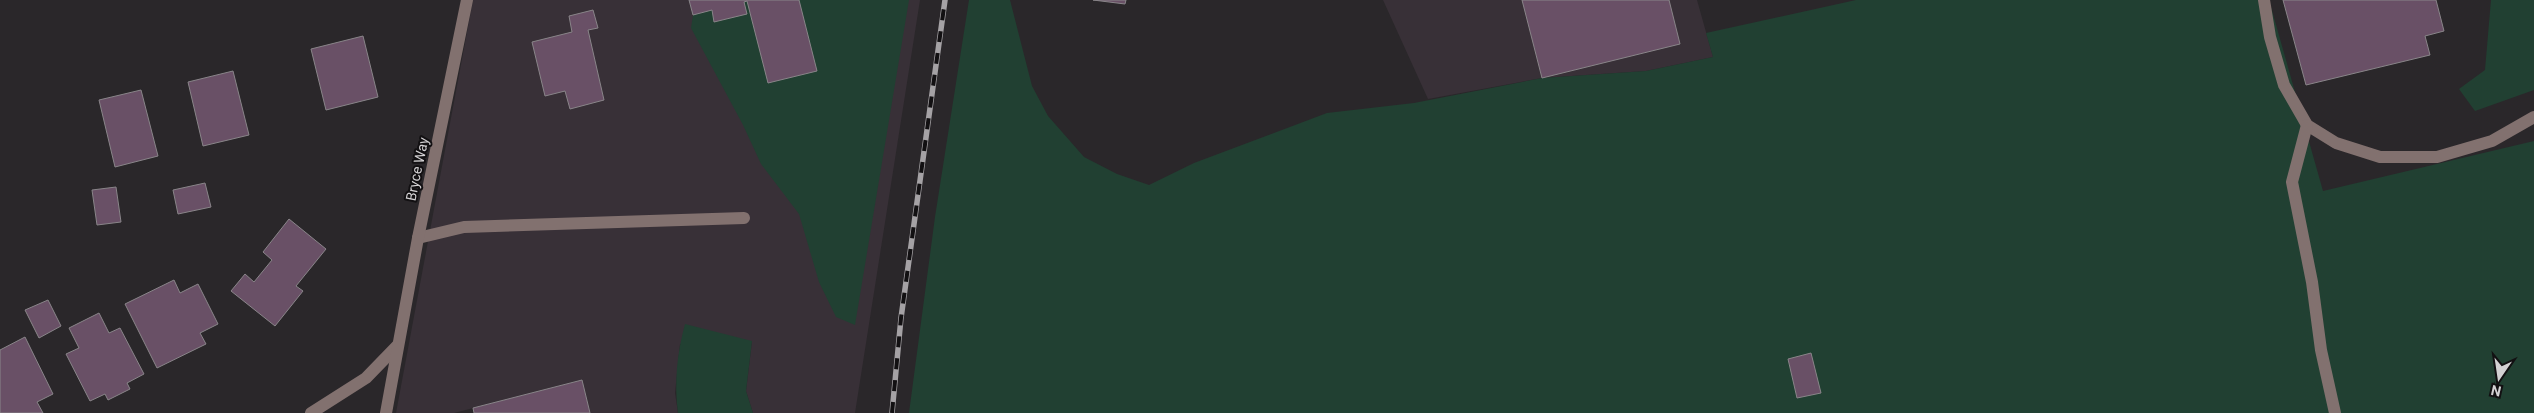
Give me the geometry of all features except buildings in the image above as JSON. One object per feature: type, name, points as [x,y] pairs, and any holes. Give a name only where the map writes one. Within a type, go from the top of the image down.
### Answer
[{"type":"street","name":"Bryce Way","points":[[386,413],[418,238],[467,0]]},
{"type":"street","points":[[2264,0],[2270,37],[2284,84],[2307,125],[2336,143],[2380,157],[2437,157],[2492,141],[2534,117]]},
{"type":"street","points":[[2307,125],[2292,182],[2312,282],[2321,350],[2335,413]]},
{"type":"street","points":[[418,238],[464,227],[744,218]]},
{"type":"street","points":[[312,413],[366,378],[398,345]]},
{"type":"shaded area","points":[[473,0],[920,0],[855,413],[753,413],[746,391],[752,341],[680,344],[675,393],[678,413],[590,413],[581,380],[454,413],[396,413]]},
{"type":"shaded area","points":[[1383,0],[1697,0],[1713,57],[1646,71],[1542,78],[1428,99]]},
{"type":"green space","points":[[689,0],[909,0],[855,325],[836,317],[819,282],[799,214],[761,164],[743,125],[691,28],[693,15]]},
{"type":"green space","points":[[969,0],[1010,0],[1032,86],[1048,116],[1084,157],[1117,174],[1149,185],[1194,163],[1327,113],[1414,103],[1542,78],[1646,71],[1713,57],[1706,33],[1856,0],[2269,0],[2323,191],[2534,141],[2534,413],[909,413],[935,217]]},
{"type":"green space","points":[[2491,0],[2534,0],[2534,90],[2475,111],[2459,89],[2485,70]]},
{"type":"green space","points":[[685,324],[752,341],[746,391],[753,413],[678,413],[676,391],[677,368]]},
{"type":"railway","points":[[892,413],[901,318],[945,0]]}]
